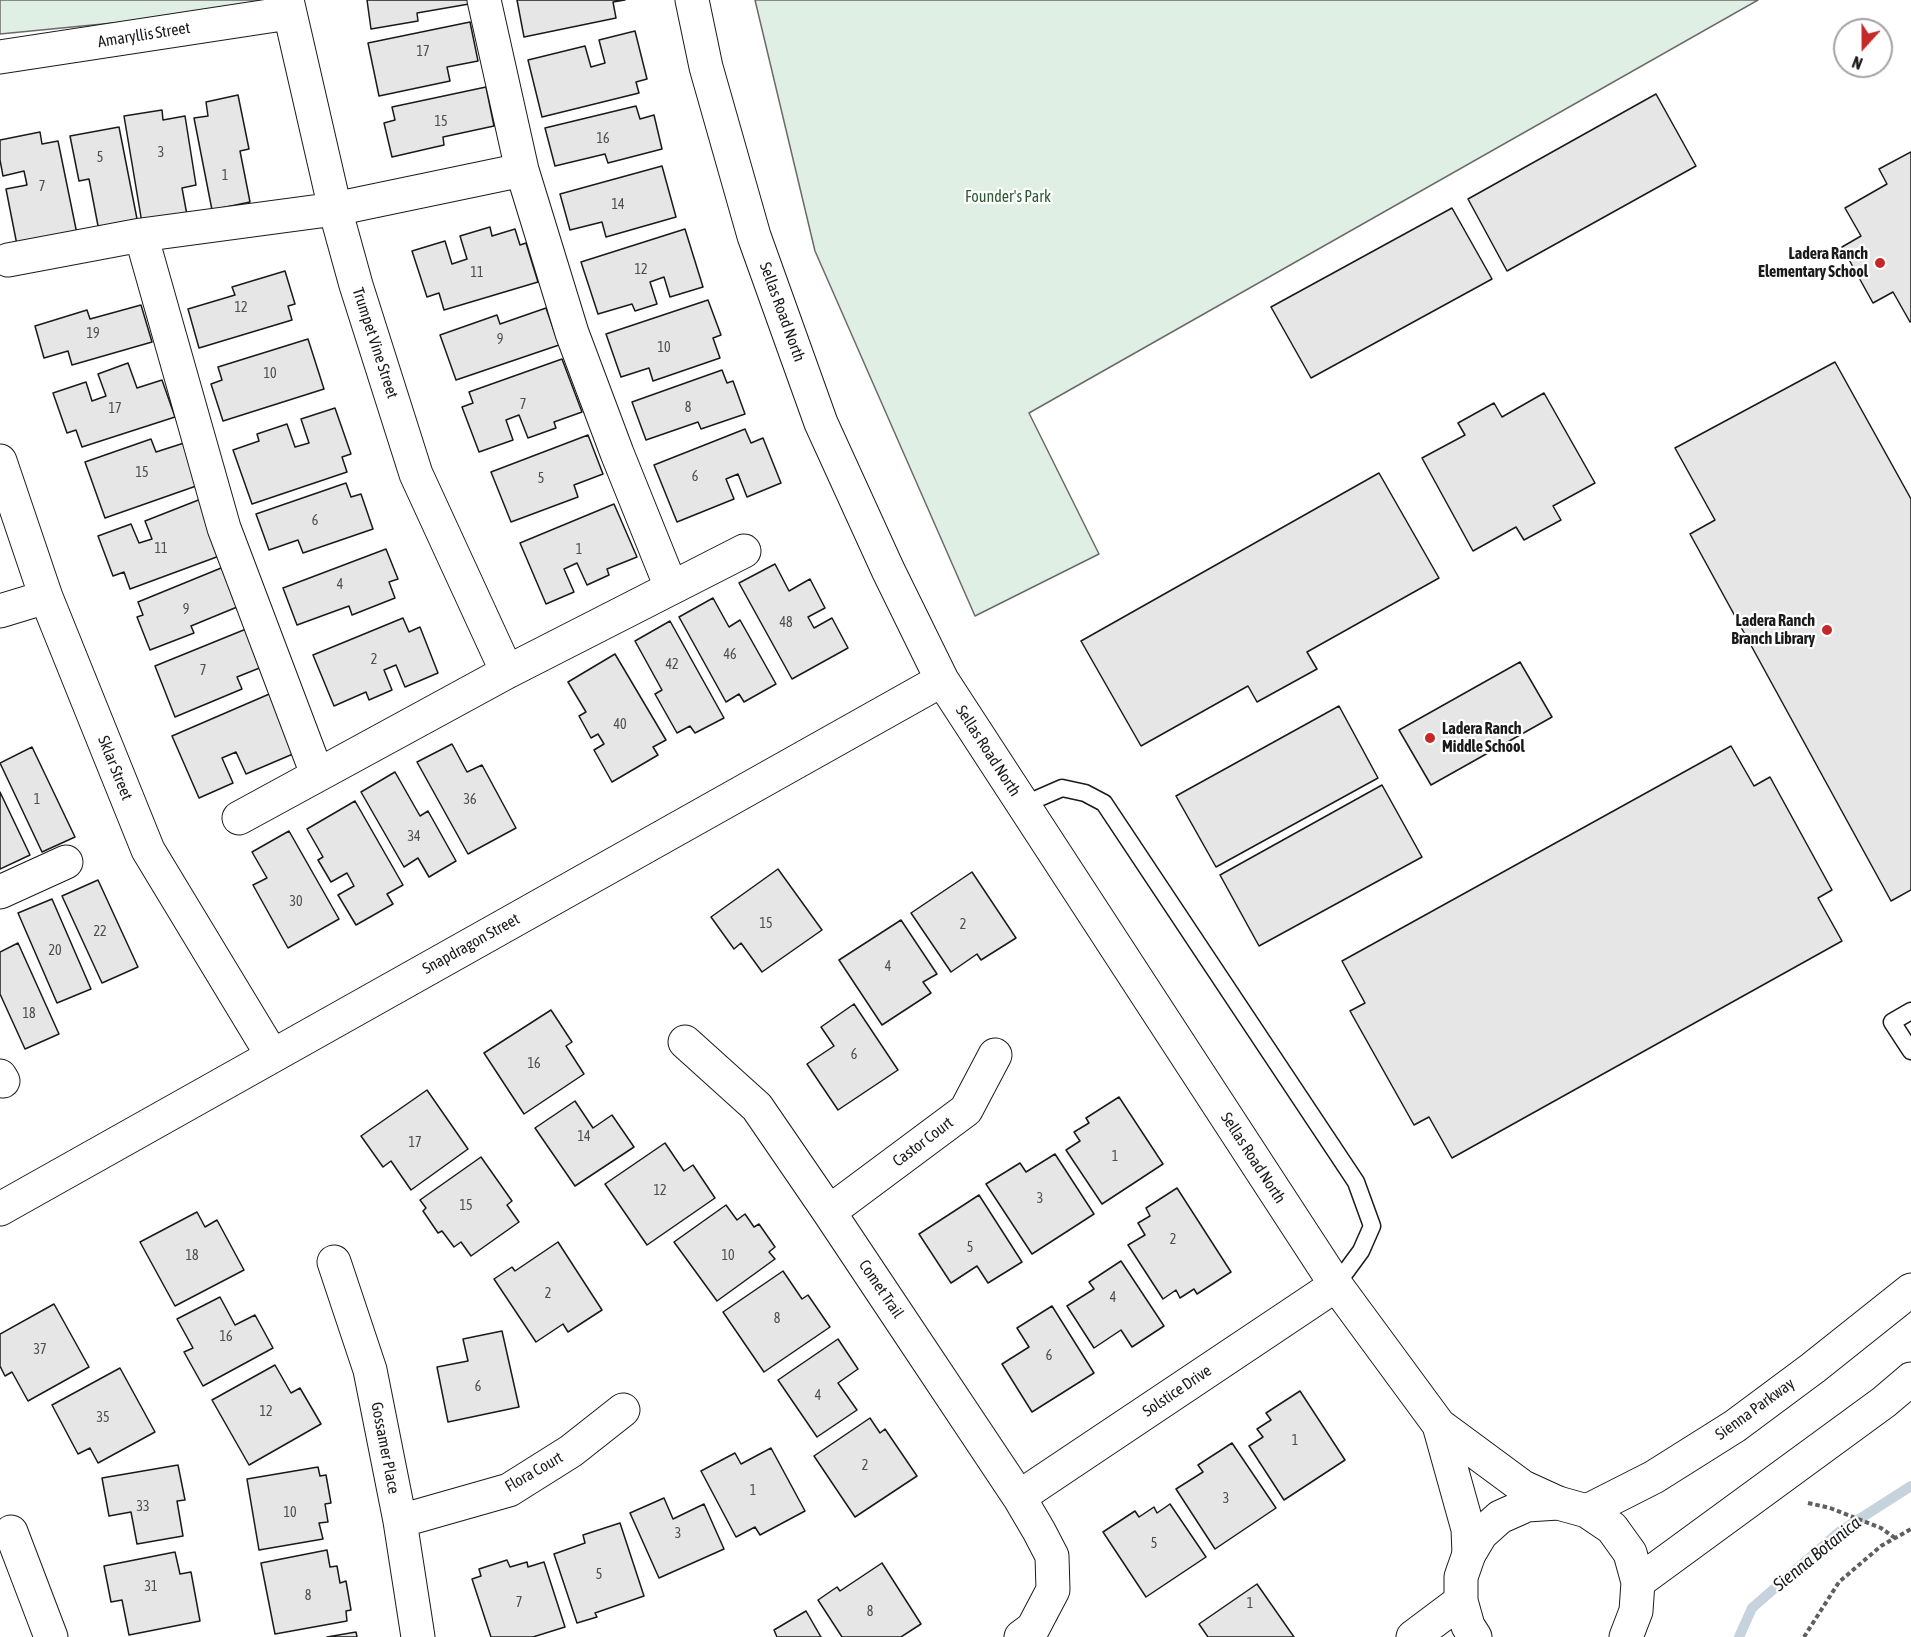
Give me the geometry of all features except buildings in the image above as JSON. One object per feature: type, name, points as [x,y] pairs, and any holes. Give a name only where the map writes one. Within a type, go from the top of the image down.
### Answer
[{"type":"street","points":[[484,0],[522,170],[572,333],[671,587]]},
{"type":"street","name":"Sellas Road North","points":[[692,0],[706,67],[754,236],[821,423],[888,570],[942,680],[1336,1285],[1439,1425],[1523,1487],[1573,1507]]},
{"type":"street","name":"Amaryllis Street","points":[[0,57],[288,6]]},
{"type":"street","name":"Trumpet Vine Street","points":[[288,6],[335,209],[356,285],[417,474],[507,672]]},
{"type":"street","points":[[8,260],[141,235],[335,209],[522,170]]},
{"type":"street","points":[[141,235],[224,528],[317,774]]},
{"type":"street","name":"Sklar Street","points":[[0,461],[46,597],[148,850],[272,1055]]},
{"type":"street","points":[[239,818],[507,672],[744,551]]},
{"type":"street","points":[[0,611],[46,597]]},
{"type":"street","name":"Snapdragon Street","points":[[0,1209],[942,680]]},
{"type":"street","points":[[0,892],[66,862]]},
{"type":"street","name":"Comet Trail","points":[[685,1042],[757,1107],[1019,1497],[1052,1556],[1053,1590],[1033,1628],[1021,1637]]},
{"type":"street","name":"Castor Court","points":[[829,1212],[966,1110],[995,1055]]},
{"type":"street","name":"Gossamer Place","points":[[334,1262],[370,1370],[400,1521],[418,1637]]},
{"type":"street","name":"Solstice Drive","points":[[1019,1497],[1336,1285]]},
{"type":"street","name":"Sienna Parkway","points":[[1475,1637],[1468,1626],[1461,1601],[1461,1577],[1469,1554],[1481,1534],[1500,1518],[1527,1505],[1573,1507],[1654,1477],[1735,1426],[1911,1290]]},
{"type":"street","points":[[1638,1582],[1911,1379]]},
{"type":"street","name":"Flora Court","points":[[400,1521],[509,1490],[571,1451],[622,1410]]},
{"type":"street","name":"Sellas Road North","points":[[1439,1425],[1468,1529],[1469,1554]]},
{"type":"street","points":[[1573,1507],[1612,1528],[1630,1553],[1638,1582],[1636,1611],[1626,1637]]},
{"type":"street","points":[[11,1532],[51,1637]]},
{"type":"street","points":[[1413,1637],[1461,1601]]},
{"type":"lane","points":[[1023,805],[1062,788],[1085,792],[1104,803],[1356,1182],[1372,1226],[1361,1251],[1336,1285]]},
{"type":"lane","points":[[1911,1011],[1892,1022],[1911,1051]]},
{"type":"path","points":[[1807,1503],[1830,1508],[1881,1528],[1895,1538]]},
{"type":"path","points":[[1804,1637],[1839,1582],[1881,1546],[1911,1529]]},
{"type":"green space","points":[[0,0],[266,0],[267,8],[0,34]]},
{"type":"green space","name":"Founder's Park","points":[[755,0],[1758,0],[1029,413],[1099,554],[975,616],[815,251]]},
{"type":"waterway","name":"Sienna Botanica","points":[[1739,1637],[1752,1608],[1839,1532],[1911,1486]]},
{"type":"place","name":"Ladera Ranch Elementary School","points":[[1880,263]]},
{"type":"place","name":"Ladera Ranch Branch Library","points":[[1827,630]]},
{"type":"place","name":"Ladera Ranch Middle School","points":[[1430,738]]}]
